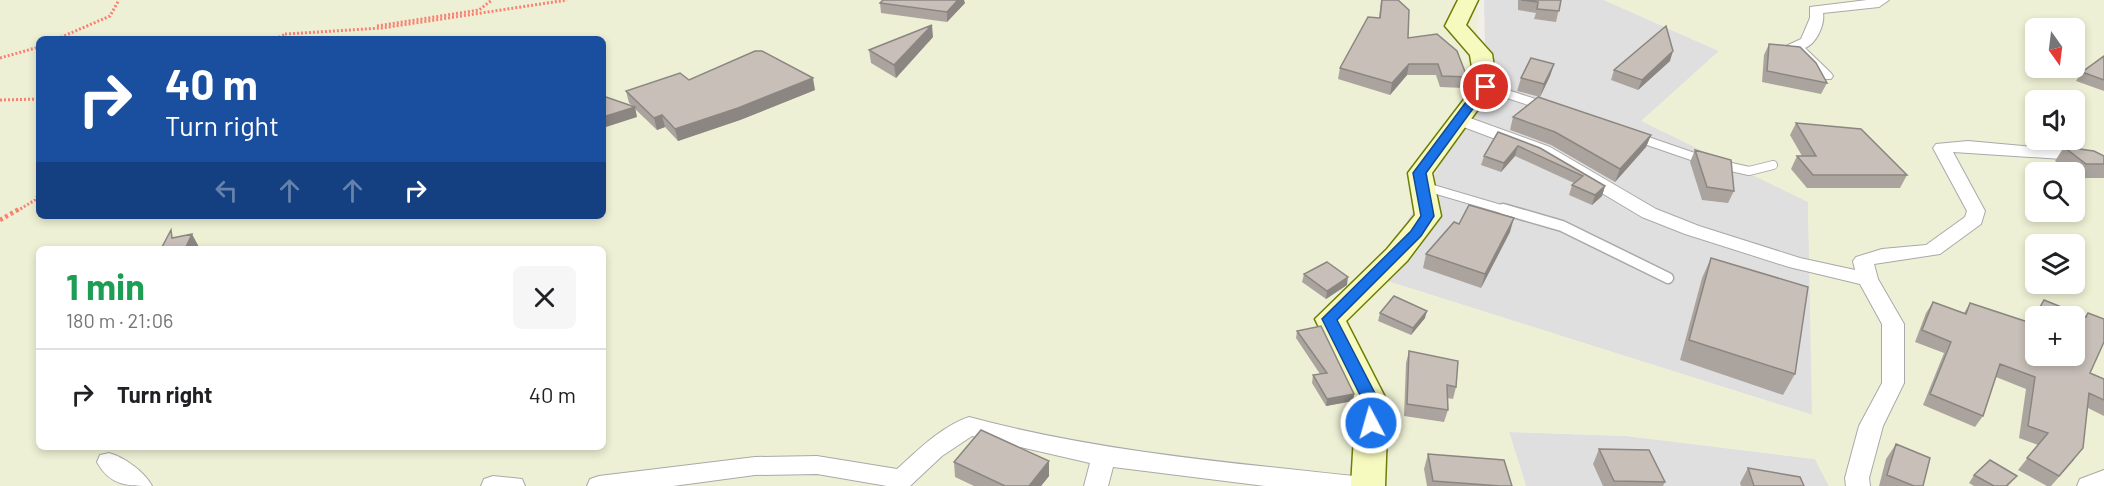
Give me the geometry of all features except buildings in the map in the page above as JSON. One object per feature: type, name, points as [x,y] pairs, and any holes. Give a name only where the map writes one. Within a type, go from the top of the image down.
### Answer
[{"type":"street","points":[[1368,486],[1372,403],[1330,319],[1416,233],[1428,216],[1420,173],[1459,118],[1486,87],[1482,54],[1455,26],[1468,0]]},
{"type":"street","points":[[1826,76],[1794,46],[1807,42],[1817,18],[1815,10],[1879,3],[1882,0]]},
{"type":"street","points":[[1459,118],[1544,151],[1649,213],[1752,250],[1868,279]]},
{"type":"street","points":[[1858,486],[1857,478],[1871,426],[1893,383],[1893,324],[1868,279],[1863,261],[1874,255],[1910,253],[1941,246],[1959,226],[1974,220],[1976,211],[1942,148],[1968,146],[2077,155],[2091,157],[2104,168]]},
{"type":"street","points":[[599,486],[755,466],[817,465],[902,479],[934,450],[969,426],[1008,438],[1104,458],[1354,486]]},
{"type":"street","points":[[1096,486],[1104,458]]},
{"type":"street","points":[[109,462],[140,486]]},
{"type":"street","points":[[2089,486],[2104,480]]},
{"type":"street","points":[[493,486],[513,486]]},
{"type":"lane","points":[[1486,87],[1550,108]]},
{"type":"lane","points":[[1635,136],[1702,160],[1749,171],[1773,165]]},
{"type":"lane","points":[[1421,185],[1562,226],[1668,278]]},
{"type":"path","points":[[64,36],[110,16],[119,0]]},
{"type":"path","points":[[281,36],[375,26],[479,10],[492,0]]},
{"type":"path","points":[[285,34],[382,28],[567,0]]},
{"type":"path","points":[[0,58],[36,48]]},
{"type":"path","points":[[0,100],[36,99]]},
{"type":"path","points":[[0,219],[36,198]]},
{"type":"shaded area","points":[[1484,0],[1604,0],[1719,51],[1642,121],[1808,201],[1813,415],[1374,277],[1486,87]]},
{"type":"shaded area","points":[[1509,432],[1627,436],[1815,459],[1829,486],[1526,486]]},
{"type":"green space","points":[[0,0],[1478,0],[1476,96],[1375,277],[1812,415],[1808,202],[1641,121],[1719,51],[1604,0],[2104,0],[2104,486],[1829,486],[1815,459],[1627,436],[1509,432],[1526,486],[0,486]]},
{"type":"route","points":[[1371,423],[1372,403],[1330,319],[1397,255],[1428,216],[1420,173],[1476,96],[1486,87]]}]
